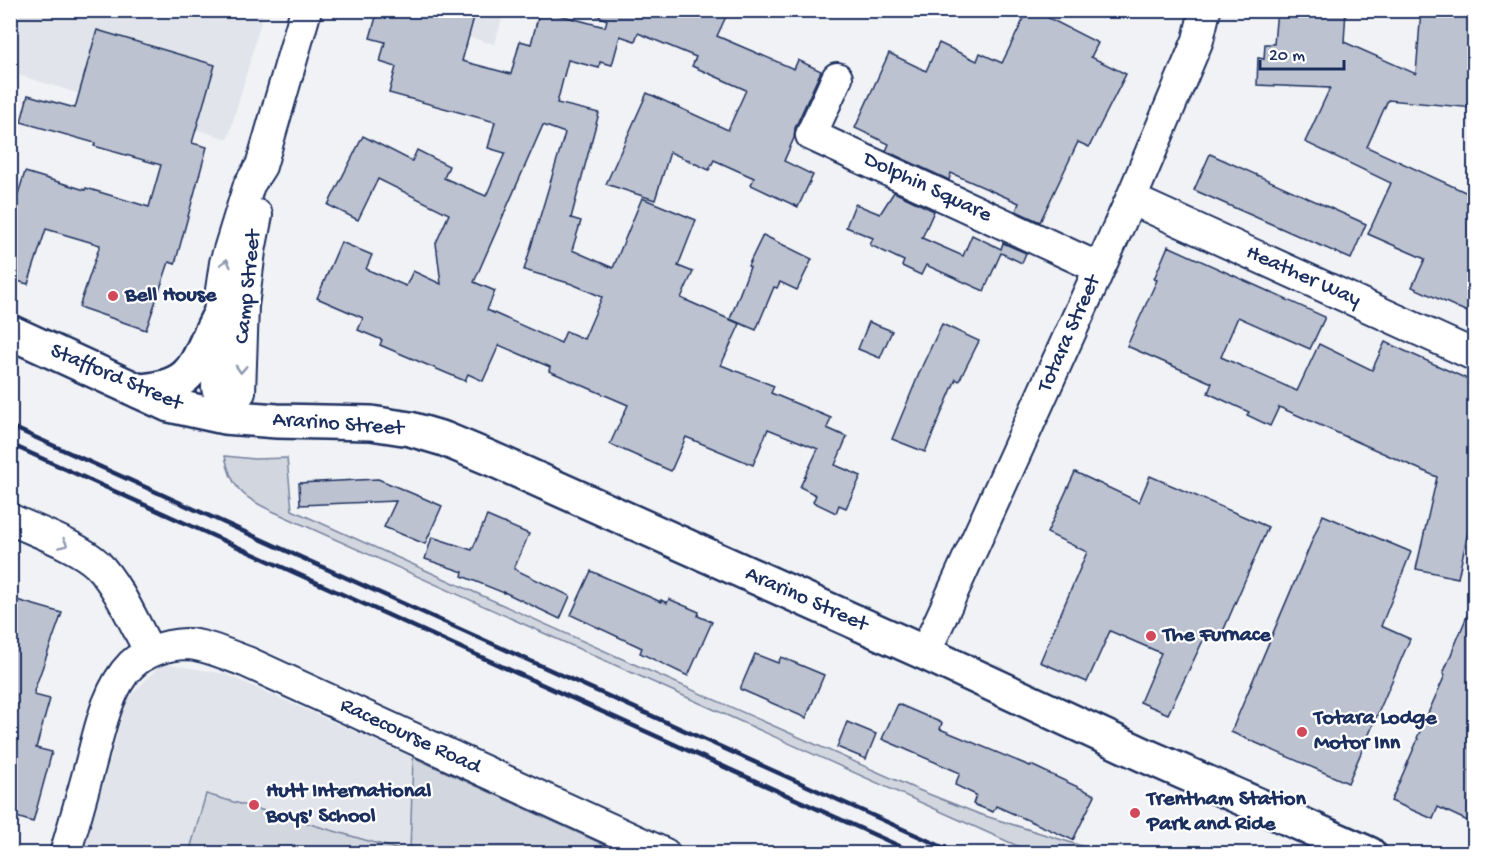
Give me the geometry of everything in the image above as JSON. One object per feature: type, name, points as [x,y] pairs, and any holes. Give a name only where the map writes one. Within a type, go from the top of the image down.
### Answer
[{"type":"street","name":"Camp Street","points":[[261,166],[262,191],[250,251],[243,306],[240,392],[225,409],[217,388],[220,297],[225,262],[249,186],[261,166],[306,10]]},
{"type":"street","name":"Totara Street","points":[[925,653],[1131,199],[1198,40],[1204,10]]},
{"type":"street","name":"Dolphin Square","points":[[837,78],[811,135],[1099,268]]},
{"type":"street","name":"Heather Way","points":[[1131,199],[1474,355]]},
{"type":"street","points":[[140,391],[172,385],[188,374],[197,364],[219,316]]},
{"type":"street","name":"Stafford Street","points":[[10,332],[169,405],[225,409]]},
{"type":"street","name":"Ararino Street","points":[[225,409],[277,421],[371,423],[410,429],[444,439],[1369,854]]},
{"type":"street","points":[[10,519],[76,550],[95,563],[110,579],[150,652],[132,665],[116,685],[103,720],[65,854]]},
{"type":"street","name":"Racecourse Road","points":[[150,652],[167,646],[188,644],[247,662],[665,854]]},
{"type":"shaded area","points":[[11,11],[264,11],[228,139],[15,74],[11,90]]},
{"type":"shaded area","points":[[362,11],[504,11],[495,44]]},
{"type":"shaded area","points":[[225,456],[254,459],[287,458],[292,510],[916,789],[979,814],[1088,848],[1092,853],[1031,853],[270,510],[239,490],[231,476]]},
{"type":"shaded area","name":"Hutt International Boys' School","points":[[162,663],[225,674],[413,757],[410,853],[83,854],[127,700]]},
{"type":"shaded area","points":[[413,757],[622,853],[410,853]]},
{"type":"shaded area","points":[[206,794],[410,853],[189,853]]},
{"type":"building","points":[[378,10],[476,10],[462,61],[511,74],[520,41],[531,44],[540,10],[605,27],[607,20],[586,10],[729,10],[717,36],[794,69],[798,60],[821,71],[795,128],[794,138],[784,161],[813,175],[798,207],[751,185],[754,178],[714,160],[709,170],[670,152],[655,200],[606,184],[647,93],[728,130],[746,90],[692,66],[696,57],[638,33],[635,41],[620,36],[612,65],[600,62],[599,68],[568,60],[557,103],[599,113],[571,218],[581,221],[572,250],[613,268],[642,198],[696,220],[678,266],[693,272],[681,298],[740,324],[721,365],[774,386],[771,393],[831,418],[827,428],[847,437],[835,465],[861,476],[846,508],[839,505],[836,513],[813,502],[816,495],[800,487],[818,449],[768,429],[753,465],[686,437],[671,471],[610,444],[628,405],[549,371],[550,367],[499,345],[483,381],[468,374],[465,381],[380,345],[382,340],[358,330],[363,318],[317,298],[341,242],[372,255],[366,269],[406,286],[413,271],[441,284],[436,243],[449,214],[378,179],[358,220],[328,205],[363,136],[412,161],[417,150],[449,166],[444,178],[486,196],[505,153],[488,148],[495,122],[389,93],[396,67],[380,62],[385,42],[370,38]],"holes":[[[543,125],[565,133],[524,270],[572,284],[602,297],[584,339],[566,331],[561,343],[487,310],[495,291],[474,282]]]},
{"type":"building","points":[[1028,10],[1033,10],[1098,43],[1091,57],[1126,74],[1089,147],[1078,142],[1040,222],[1016,211],[1019,203],[951,173],[949,180],[886,151],[889,144],[855,128],[889,53],[926,71],[939,43],[977,61],[980,53],[1002,63]]},
{"type":"building","points":[[1277,10],[1346,10],[1344,42],[1416,74],[1421,10],[1474,10],[1474,108],[1388,100],[1367,147],[1474,196],[1474,315],[1412,287],[1425,259],[1368,234],[1391,183],[1305,142],[1330,88],[1257,85],[1258,58],[1264,59],[1265,44],[1274,44]]},
{"type":"building","points":[[97,30],[215,65],[192,143],[207,147],[175,264],[169,262],[146,330],[79,307],[100,245],[46,229],[28,284],[10,279],[10,219],[25,172],[149,207],[161,165],[21,122],[28,95],[75,108]]},
{"type":"building","points":[[1210,154],[1366,224],[1351,259],[1194,190]]},
{"type":"building","points":[[894,192],[934,211],[922,238],[963,256],[972,235],[1001,249],[1003,243],[1026,253],[1022,263],[1001,253],[984,291],[926,265],[921,275],[902,266],[904,261],[870,245],[873,238],[846,227],[855,204],[880,214]]},
{"type":"building","points":[[763,235],[812,259],[797,290],[780,282],[777,288],[774,287],[756,330],[730,319],[750,267],[748,266]]},
{"type":"building","points":[[1168,246],[1325,317],[1310,349],[1238,317],[1221,357],[1297,391],[1319,344],[1372,370],[1385,342],[1474,382],[1474,504],[1458,578],[1416,569],[1437,477],[1279,407],[1270,426],[1247,415],[1249,412],[1208,393],[1212,383],[1127,346],[1157,280],[1154,279]]},
{"type":"building","points":[[869,322],[892,331],[880,358],[858,349]]},
{"type":"building","points":[[942,324],[979,341],[959,381],[956,379],[925,452],[892,439]]},
{"type":"building","points":[[1075,472],[1139,502],[1150,476],[1268,527],[1221,636],[1208,630],[1168,714],[1140,702],[1161,653],[1110,631],[1087,682],[1040,662],[1087,552],[1047,533]]},
{"type":"building","points":[[378,479],[442,506],[425,544],[384,527],[396,501],[300,505],[299,483]]},
{"type":"building","points":[[1323,515],[1411,552],[1381,626],[1410,639],[1348,783],[1231,732]]},
{"type":"building","points":[[487,516],[529,534],[514,569],[570,596],[560,619],[504,592],[462,576],[463,572],[425,559],[432,537],[472,550]]},
{"type":"building","points":[[591,571],[661,602],[661,600],[667,603],[669,599],[699,612],[698,616],[712,622],[688,676],[640,653],[642,648],[571,615]]},
{"type":"building","points":[[10,598],[62,613],[34,691],[34,695],[50,699],[36,748],[52,752],[33,822],[10,815]]},
{"type":"building","points":[[1474,599],[1474,824],[1438,807],[1433,819],[1391,801],[1445,675],[1443,674]]},
{"type":"building","points":[[755,654],[778,663],[781,657],[824,675],[806,718],[740,689]]},
{"type":"building","points":[[898,704],[942,723],[940,729],[1031,765],[1095,795],[1073,840],[996,806],[993,812],[973,804],[976,795],[955,785],[960,773],[882,739]]},
{"type":"building","points":[[847,722],[876,734],[866,759],[837,747]]},
{"type":"railway","points":[[10,426],[958,854]]},
{"type":"railway","points":[[10,444],[917,854]]},
{"type":"place","name":"Bell House","points":[[113,296]]},
{"type":"place","name":"The Furnace","points":[[1151,636]]},
{"type":"place","name":"Totara Lodge Motor Inn","points":[[1302,732]]},
{"type":"place","name":"Hutt International Boys' School","points":[[254,805]]},
{"type":"place","name":"Trentham Station Park and Ride","points":[[1135,813]]}]
